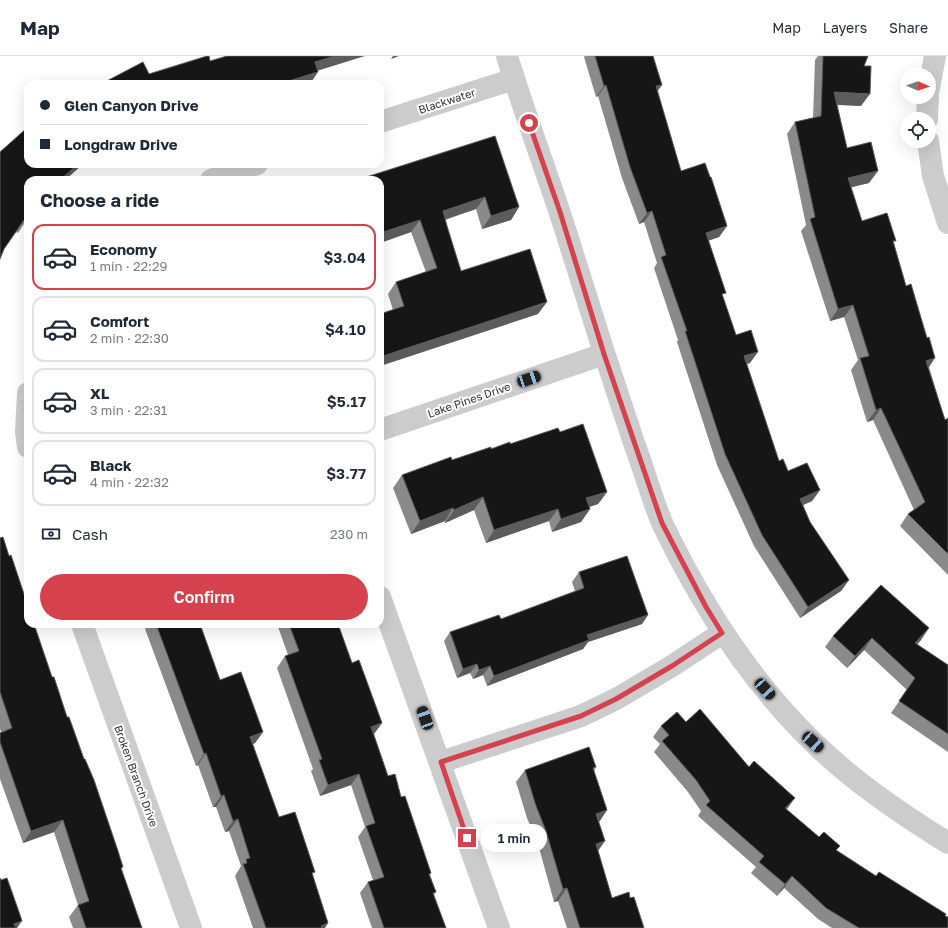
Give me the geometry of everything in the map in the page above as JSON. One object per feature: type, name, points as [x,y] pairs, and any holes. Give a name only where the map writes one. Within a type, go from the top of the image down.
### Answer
[{"type":"street","points":[[507,56],[560,212],[604,354],[662,523],[706,607],[722,633],[765,689],[813,742],[848,774],[886,804],[948,843]]},
{"type":"street","points":[[933,68],[935,56]]},
{"type":"street","name":"Blackwater","points":[[384,121],[514,79]]},
{"type":"street","points":[[929,148],[933,176],[948,223]]},
{"type":"street","points":[[223,176],[247,168]]},
{"type":"street","name":"Lake Pines Drive","points":[[384,429],[604,354]]},
{"type":"street","points":[[384,608],[441,762],[499,928]]},
{"type":"street","name":"Broken Branch Drive","points":[[83,628],[191,928]]},
{"type":"street","points":[[441,762],[581,716],[616,699],[672,666],[722,633]]},
{"type":"building","points":[[207,56],[209,56],[210,61],[227,56],[335,56],[315,62],[318,72],[292,80],[109,80],[143,62],[149,74]]},
{"type":"building","points":[[595,56],[653,56],[662,85],[656,86],[681,171],[705,163],[711,177],[727,226],[706,233],[726,293],[722,294],[736,335],[751,330],[758,352],[744,356],[779,461],[783,459],[788,471],[807,463],[820,490],[800,499],[810,522],[849,580],[808,607],[762,535],[725,454],[685,331],[687,331],[661,257],[666,255],[652,211],[647,213],[630,167],[606,85],[604,86]]},
{"type":"building","points":[[823,56],[868,56],[864,66],[871,66],[870,94],[834,92],[847,148],[871,142],[878,171],[848,178],[862,221],[887,213],[896,241],[893,241],[906,286],[911,284],[927,338],[929,337],[935,358],[926,361],[945,420],[948,418],[948,554],[908,514],[925,502],[881,408],[876,410],[860,358],[869,356],[853,305],[838,309],[810,219],[815,217],[795,122],[821,116]]},
{"type":"building","points":[[24,131],[24,168],[74,168],[64,176],[24,176],[24,220],[4,249],[0,259],[0,152]]},
{"type":"building","points":[[495,136],[519,207],[491,216],[485,197],[443,211],[461,271],[530,249],[547,302],[384,356],[384,313],[404,306],[396,282],[437,268],[420,220],[384,232],[384,176],[370,176]]},
{"type":"building","points":[[583,424],[607,492],[586,498],[590,509],[561,519],[558,509],[494,530],[483,497],[454,510],[453,508],[420,521],[402,475],[451,457],[452,460],[491,447],[491,449],[510,442],[510,444],[558,428],[560,432]]},
{"type":"building","points":[[3,537],[9,556],[11,555],[24,594],[24,628],[35,628],[67,717],[69,717],[84,759],[94,780],[123,867],[121,868],[142,928],[86,928],[78,905],[89,901],[63,820],[31,831],[0,742],[0,733],[12,728],[0,692],[0,538]]},
{"type":"building","points":[[627,556],[648,615],[587,635],[589,640],[494,676],[490,666],[479,670],[477,664],[463,669],[450,632],[499,615],[501,619],[584,588],[579,572]]},
{"type":"building","points":[[881,585],[929,628],[915,643],[948,665],[948,734],[899,701],[915,678],[872,638],[855,656],[833,636]]},
{"type":"building","points":[[157,628],[201,628],[220,680],[241,672],[263,732],[250,737],[279,817],[295,812],[315,872],[312,873],[328,923],[321,926],[322,928],[266,928],[243,864],[247,863],[246,859],[250,858],[238,819],[233,821],[224,795],[221,796],[206,753],[204,754]]},
{"type":"building","points":[[290,628],[339,628],[352,663],[359,660],[382,723],[371,727],[388,776],[395,774],[401,797],[405,796],[431,873],[429,874],[436,892],[433,893],[446,928],[384,928],[368,882],[384,877],[366,826],[375,823],[359,774],[328,785],[319,760],[322,759],[285,656],[299,651]]},
{"type":"building","points":[[700,709],[749,767],[754,761],[795,798],[785,808],[819,837],[824,832],[840,846],[836,850],[876,876],[879,872],[946,914],[945,916],[948,917],[948,928],[859,928],[826,908],[792,876],[785,884],[759,862],[764,856],[706,805],[710,801],[696,780],[662,741],[669,735],[661,726],[677,712],[686,722]]},
{"type":"building","points":[[589,747],[596,767],[593,768],[607,810],[596,814],[605,841],[596,844],[612,898],[629,892],[630,898],[634,897],[644,928],[580,928],[567,888],[563,889],[546,831],[536,806],[525,770]]},
{"type":"building","points":[[0,878],[1,880],[7,878],[22,921],[14,924],[16,928],[0,928]]},
{"type":"route","points":[[467,838],[441,762],[581,716],[616,699],[672,666],[722,633],[706,607],[662,523],[604,354],[560,212],[529,123]]}]
